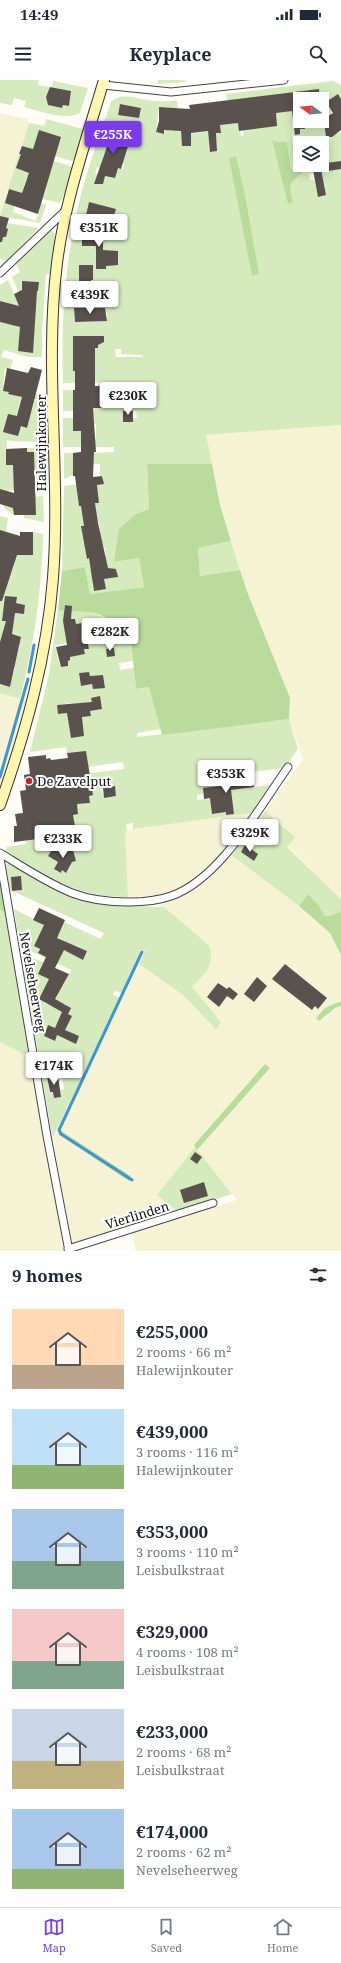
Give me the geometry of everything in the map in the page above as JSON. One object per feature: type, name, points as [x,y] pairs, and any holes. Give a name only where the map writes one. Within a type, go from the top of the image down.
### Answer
[{"type":"street","points":[[104,82],[171,92],[284,80]]},
{"type":"street","name":"Halewijnkouter","points":[[0,805],[21,745],[37,686],[47,630],[53,578],[53,320],[57,264],[66,210],[104,82]]},
{"type":"street","points":[[0,273],[66,210]]},
{"type":"street","points":[[0,853],[63,889],[91,899],[111,902],[133,902],[153,901],[171,896],[199,882],[222,860],[288,767]]},
{"type":"street","name":"Nevelseheerweg","points":[[0,858],[47,1136],[69,1250]]},
{"type":"street","name":"Vierlinden","points":[[69,1250],[213,1203]]},
{"type":"shaded area","points":[[0,113],[28,119],[29,123],[0,215]]},
{"type":"shaded area","points":[[341,425],[341,899],[287,846],[295,837],[265,811],[303,759],[289,719],[290,698],[248,594],[220,505],[206,435]]},
{"type":"shaded area","points":[[0,693],[20,699],[25,697],[27,702],[16,747],[0,789]]},
{"type":"shaded area","points":[[252,813],[210,867],[188,884],[160,896],[128,897],[124,830]]},
{"type":"shaded area","points":[[231,855],[299,906],[330,933],[341,955],[341,1001],[337,1002],[319,1021],[335,1008],[341,1006],[341,1251],[136,1251],[132,1232],[237,1200],[197,1150],[270,1068],[265,1064],[194,1145],[195,1147],[157,1195],[179,1212],[72,1245],[52,1135],[58,1134],[129,1180],[131,1175],[60,1130],[139,964],[183,995],[215,1030],[192,987],[204,975],[209,945],[164,907],[157,906],[175,899],[207,881]]},
{"type":"shaded area","points":[[0,1042],[31,1058],[65,1251],[0,1251]]},
{"type":"green space","points":[[0,80],[39,80],[38,85],[50,87],[49,93],[46,97],[48,105],[62,108],[63,105],[69,106],[71,91],[52,87],[53,81],[88,88],[80,113],[60,116],[24,107],[26,101],[14,98],[12,105],[0,103]]},
{"type":"green space","points":[[158,80],[185,80],[185,82],[158,84]]},
{"type":"green space","points":[[333,81],[341,85],[341,99],[338,94],[335,101],[329,104],[329,92],[319,92],[319,89],[293,92],[293,128],[295,128],[295,130],[305,128],[325,128],[326,136],[293,136],[293,170],[291,170],[287,142],[272,141],[288,203],[290,186],[303,172],[313,172],[309,174],[310,180],[314,180],[318,197],[326,195],[322,172],[329,172],[329,170],[341,168],[341,425],[206,435],[212,464],[147,464],[149,509],[136,514],[114,562],[139,558],[144,587],[90,594],[85,567],[62,571],[64,486],[94,482],[103,484],[103,476],[100,476],[100,464],[93,464],[93,453],[114,452],[114,447],[63,447],[63,418],[73,418],[73,411],[93,411],[93,400],[124,400],[124,386],[122,385],[122,382],[63,383],[62,343],[64,302],[71,242],[82,192],[111,102],[120,97],[157,101],[177,101],[178,108],[159,107],[156,132],[164,134],[165,127],[169,128],[169,131],[173,131],[178,121],[186,134],[181,134],[182,146],[191,146],[191,134],[208,131],[210,152],[217,151],[216,133],[221,132],[220,124],[233,124],[226,94]],"holes":[[[120,104],[141,108],[139,118],[118,114]],[[247,120],[249,130],[243,131],[244,135],[241,136],[238,122]],[[108,129],[121,133],[124,132],[126,150],[104,143]],[[104,157],[124,164],[123,169],[118,168],[114,178],[95,174],[97,167],[100,168]],[[89,202],[101,205],[97,218],[86,215]],[[106,250],[110,250],[110,265],[106,265],[106,269],[96,269],[96,257],[106,257]],[[79,265],[85,289],[80,295],[79,294]],[[74,309],[107,313],[107,321],[75,322]],[[73,336],[102,336],[104,341],[98,343],[98,348],[73,348]],[[115,349],[121,349],[121,354],[142,355],[143,357],[116,357]],[[124,411],[136,411],[137,418],[129,418]],[[73,424],[96,424],[96,439],[81,440],[81,431],[73,431]],[[97,486],[99,503],[95,503],[96,511],[83,514],[81,506],[79,506],[77,489]],[[99,523],[101,546],[104,546],[106,555],[87,558],[82,526]],[[110,568],[116,569],[117,577],[95,581],[92,570]],[[104,581],[106,589],[94,591],[92,583]]]},
{"type":"green space","points":[[329,107],[331,110],[331,115],[329,116]]},
{"type":"green space","points":[[46,119],[83,129],[74,159],[71,161],[22,146],[29,123],[45,126]]},
{"type":"green space","points":[[339,132],[341,134],[341,161],[329,163],[329,138]]},
{"type":"green space","points":[[272,141],[287,142],[291,170],[293,170],[293,172],[303,172],[291,185],[290,188],[293,202],[288,204]]},
{"type":"green space","points":[[19,154],[28,156],[49,175],[54,161],[73,167],[66,191],[60,203],[43,199],[47,184],[26,179],[21,197],[46,205],[40,223],[0,216],[7,193],[14,196],[16,191],[8,189]],"holes":[[[24,203],[40,209],[36,221],[13,212],[14,206]]]},
{"type":"green space","points":[[236,156],[245,195],[259,274],[252,276],[229,158]]},
{"type":"green space","points":[[0,222],[39,228],[7,261],[0,259]]},
{"type":"green space","points":[[51,230],[54,232],[55,240],[50,274],[46,274],[42,331],[42,357],[28,357],[4,350],[1,357],[13,360],[10,369],[5,369],[3,385],[42,395],[43,442],[7,440],[6,465],[34,464],[34,452],[27,452],[27,448],[43,448],[43,470],[15,470],[14,490],[7,491],[0,489],[0,322],[7,324],[8,303],[0,301],[0,285],[8,280],[17,301],[23,302],[12,277],[20,272],[16,264],[44,234]],"holes":[[[22,281],[39,282],[38,291],[21,295]],[[9,392],[35,398],[32,411],[19,408],[22,397],[9,394]]]},
{"type":"green space","points":[[63,390],[73,390],[73,411],[63,411]]},
{"type":"green space","points":[[64,453],[73,453],[73,475],[64,479]]},
{"type":"green space","points":[[147,464],[212,464],[220,505],[231,541],[198,548],[200,576],[240,570],[248,594],[290,698],[289,719],[162,735],[149,687],[136,689],[130,633],[115,634],[109,621],[99,614],[71,611],[71,606],[65,605],[64,611],[58,610],[62,571],[85,567],[90,594],[144,587],[139,558],[114,562],[119,529],[136,514],[149,509]]},
{"type":"green space","points":[[35,483],[44,483],[44,492],[35,492]]},
{"type":"green space","points":[[43,496],[44,522],[24,518],[24,515],[36,515],[35,502],[13,503],[14,515],[5,509],[3,505],[14,498]]},
{"type":"green space","points":[[0,516],[8,518],[6,532],[0,533]]},
{"type":"green space","points":[[33,532],[43,534],[39,596],[29,658],[20,699],[0,693],[0,684],[10,687],[15,667],[0,663],[16,656],[20,645],[3,632],[0,642],[0,588],[8,574],[11,574],[14,566],[0,551],[19,555],[32,555]],"holes":[[[16,603],[25,605],[24,614],[14,613],[13,622],[2,621]]]},
{"type":"green space","points":[[231,541],[240,570],[200,576],[198,548]]},
{"type":"green space","points":[[58,610],[92,613],[106,620],[115,634],[130,633],[133,661],[119,663],[120,670],[134,668],[136,689],[149,687],[161,729],[137,733],[137,737],[289,719],[298,749],[284,768],[252,772],[252,776],[235,778],[235,782],[227,783],[225,779],[219,780],[219,786],[203,788],[203,794],[197,795],[197,800],[218,797],[217,792],[270,785],[252,813],[133,829],[133,823],[126,824],[128,897],[94,894],[79,890],[49,877],[5,851],[7,847],[26,844],[26,839],[35,839],[35,832],[55,829],[54,826],[39,828],[36,824],[25,826],[25,821],[56,817],[57,822],[61,821],[61,816],[78,814],[77,804],[90,803],[88,795],[67,798],[66,796],[61,797],[61,799],[56,798],[41,801],[40,794],[55,792],[52,784],[44,785],[44,788],[41,789],[40,780],[61,777],[60,770],[64,770],[63,765],[70,764],[69,758],[76,757],[76,752],[67,753],[66,747],[30,752],[49,674]],"holes":[[[75,619],[78,638],[66,639],[64,622]],[[97,621],[99,637],[87,640],[86,631],[82,631],[81,625]],[[87,640],[89,649],[84,649],[85,654],[70,657],[68,666],[60,667],[55,645]],[[89,672],[90,676],[103,675],[105,687],[93,689],[92,684],[81,686],[79,673]],[[101,702],[102,709],[90,711],[91,716],[82,717],[84,736],[71,738],[68,718],[73,717],[72,712],[59,714],[57,705],[71,703],[71,705]],[[123,762],[124,769],[75,775],[75,773],[67,774],[67,770]],[[89,778],[89,782],[65,785],[65,780]],[[115,787],[116,796],[104,798],[101,789]],[[231,797],[234,814],[226,815],[226,812],[212,814],[211,800]],[[68,847],[69,851],[73,850],[76,861],[71,862],[66,872],[62,870],[61,873],[54,869],[59,861],[48,856],[53,849],[57,851]]]},
{"type":"green space","points":[[265,811],[295,837],[287,847],[341,899],[341,911],[330,916],[325,916],[318,904],[308,894],[299,906],[231,855]]},
{"type":"green space","points":[[10,863],[80,899],[107,905],[164,907],[209,945],[211,952],[208,968],[192,987],[221,1022],[216,1030],[183,995],[139,964],[145,951],[141,950],[122,993],[115,991],[113,995],[120,998],[54,1135],[52,1135],[22,959],[32,958],[44,962],[55,983],[63,986],[71,970],[20,946],[14,909],[59,932],[64,922],[101,939],[104,933],[10,890],[6,864]],"holes":[[[21,876],[22,890],[13,891],[12,877]],[[40,934],[51,935],[66,942],[47,953],[45,957],[38,953],[39,949],[34,946]],[[75,945],[87,951],[83,959],[70,953]],[[44,1003],[62,1003],[67,1005],[68,1014]],[[48,1025],[69,1034],[66,1040],[57,1035],[54,1041],[44,1036]],[[47,1077],[62,1077],[64,1089],[60,1090],[61,1097],[54,1098],[53,1092],[49,1092]]]},
{"type":"green space","points":[[0,877],[7,913],[0,910]]},
{"type":"green space","points":[[308,894],[318,904],[325,916],[330,916],[341,911],[341,955],[330,933],[299,906]]},
{"type":"green space","points":[[0,910],[7,913],[31,1058],[0,1042]]},
{"type":"green space","points":[[341,1001],[341,1006],[335,1008],[319,1021],[316,1018],[325,1008]]},
{"type":"green space","points":[[265,1064],[270,1068],[197,1150],[194,1145]]},
{"type":"green space","points":[[60,1130],[131,1176],[129,1181],[58,1134]]},
{"type":"green space","points":[[195,1147],[232,1194],[179,1212],[157,1195]]},
{"type":"building","points":[[50,87],[71,91],[69,106],[63,105],[62,108],[48,105],[46,97]]},
{"type":"building","points":[[319,89],[319,92],[295,92]]},
{"type":"building","points":[[293,92],[293,119],[292,111],[276,113],[277,126],[239,131],[238,123],[220,125],[221,133],[216,133],[217,151],[210,152],[208,131],[191,133],[191,146],[182,146],[181,131],[164,130],[164,134],[156,132],[159,121],[159,107],[190,109],[189,105]]},
{"type":"building","points":[[338,94],[341,99],[341,130],[332,137],[326,136],[325,128],[329,128],[329,115],[333,113],[329,107],[329,100]]},
{"type":"building","points":[[120,104],[141,108],[139,118],[118,115]]},
{"type":"building","points":[[294,128],[305,128],[300,129],[300,134],[295,135]]},
{"type":"building","points":[[108,129],[121,133],[124,132],[125,134],[131,136],[121,169],[118,168],[115,178],[105,176],[103,184],[94,184],[108,144],[104,143]]},
{"type":"building","points":[[39,130],[61,137],[38,214],[5,203],[9,189],[22,193],[29,173],[16,168],[21,154],[19,154],[22,146],[33,149]]},
{"type":"building","points":[[341,161],[341,169],[329,171],[329,163]]},
{"type":"building","points":[[313,172],[322,172],[326,195],[318,197]]},
{"type":"building","points":[[89,202],[116,209],[112,222],[86,215]]},
{"type":"building","points":[[0,216],[9,218],[6,228],[8,229],[6,237],[3,237],[2,242],[0,242]]},
{"type":"building","points":[[82,229],[103,229],[103,250],[118,251],[118,265],[106,266],[106,269],[96,269],[96,246],[82,246]]},
{"type":"building","points":[[79,265],[93,265],[93,280],[91,280],[91,289],[88,289],[79,305]]},
{"type":"building","points":[[22,281],[39,282],[37,291],[33,353],[18,351],[20,327],[0,322],[0,301],[19,306],[14,294],[22,290]]},
{"type":"building","points":[[74,308],[105,308],[107,321],[75,322]]},
{"type":"building","points":[[73,336],[104,336],[104,342],[98,345],[98,348],[95,348],[95,386],[124,385],[124,408],[93,408],[96,452],[94,452],[93,477],[102,476],[104,484],[97,485],[99,503],[95,503],[108,568],[116,569],[118,577],[104,579],[106,589],[94,591],[89,558],[87,559],[81,526],[84,526],[81,506],[79,506],[75,476],[73,476],[73,453],[81,452],[81,431],[73,431],[73,390],[75,390],[75,371],[73,371]]},
{"type":"building","points":[[31,367],[42,370],[27,428],[21,426],[18,436],[3,432],[8,414],[17,416],[22,397],[8,394],[9,392],[3,391],[7,368],[28,373]]},
{"type":"building","points":[[123,411],[133,411],[133,422],[123,422]]},
{"type":"building","points":[[27,448],[27,452],[34,452],[36,515],[14,515],[13,508],[0,504],[0,489],[14,493],[13,465],[6,465],[6,449]]},
{"type":"building","points":[[0,530],[20,536],[20,532],[33,532],[33,555],[17,555],[2,601],[0,601]]},
{"type":"building","points":[[5,596],[17,597],[16,603],[25,605],[24,614],[15,613],[12,634],[21,637],[10,687],[0,684],[0,642],[6,621],[2,621]]},
{"type":"building","points":[[65,605],[72,606],[71,619],[75,619],[76,624],[97,621],[100,637],[87,640],[89,649],[84,649],[85,654],[70,657],[68,666],[61,667],[56,647],[67,645],[63,621]]},
{"type":"building","points":[[114,648],[115,656],[107,657],[106,649]]},
{"type":"building","points":[[89,672],[90,676],[103,675],[105,688],[93,689],[92,684],[81,686],[79,673]]},
{"type":"building","points":[[100,696],[102,709],[90,711],[91,716],[82,717],[84,736],[71,738],[67,713],[58,714],[57,705],[92,702],[91,698]]},
{"type":"building","points":[[86,751],[93,795],[89,796],[90,803],[77,804],[78,814],[73,815],[75,826],[53,830],[54,834],[35,838],[38,839],[14,842],[14,826],[17,826],[15,814],[23,813],[20,791],[26,790],[24,775],[30,774],[28,757],[46,755],[46,759],[50,758],[51,760],[68,758],[67,753]]},
{"type":"building","points":[[252,776],[254,787],[231,790],[234,814],[226,815],[226,812],[212,814],[210,798],[204,799],[203,788],[219,786],[219,781]]},
{"type":"building","points":[[115,786],[116,796],[104,798],[103,788]]},
{"type":"building","points":[[245,845],[258,854],[254,861],[241,852]]},
{"type":"building","points":[[68,847],[69,851],[73,850],[76,861],[72,862],[66,873],[62,870],[61,873],[54,869],[58,862],[48,856],[53,848],[56,850]]},
{"type":"building","points":[[21,876],[22,890],[12,891],[11,877]]},
{"type":"building","points":[[39,908],[65,920],[57,938],[87,951],[83,960],[64,950],[55,968],[69,974],[55,999],[71,1008],[68,1014],[72,1016],[65,1030],[79,1036],[76,1044],[57,1035],[55,1041],[44,1036],[48,1025],[55,1028],[62,1012],[39,999],[49,979],[38,974],[46,957],[38,953],[40,949],[34,946],[44,925],[33,920]]},
{"type":"building","points":[[285,964],[327,998],[318,1009],[315,1006],[312,1010],[272,979]]},
{"type":"building","points":[[257,977],[267,986],[254,1002],[244,994]]},
{"type":"building","points":[[218,983],[227,989],[229,987],[238,994],[233,1000],[227,996],[219,1007],[207,997]]},
{"type":"building","points":[[58,1076],[61,1097],[54,1098],[53,1092],[50,1092],[47,1077]]},
{"type":"building","points":[[195,1152],[202,1157],[197,1164],[190,1159]]},
{"type":"building","points":[[204,1182],[208,1196],[184,1203],[180,1190]]},
{"type":"waterway","points":[[29,672],[34,645]]},
{"type":"waterway","points":[[0,777],[28,679]]},
{"type":"waterway","points":[[132,1180],[61,1134],[59,1130],[142,952]]},
{"type":"place","name":"De Zavelput","points":[[29,781]]}]
